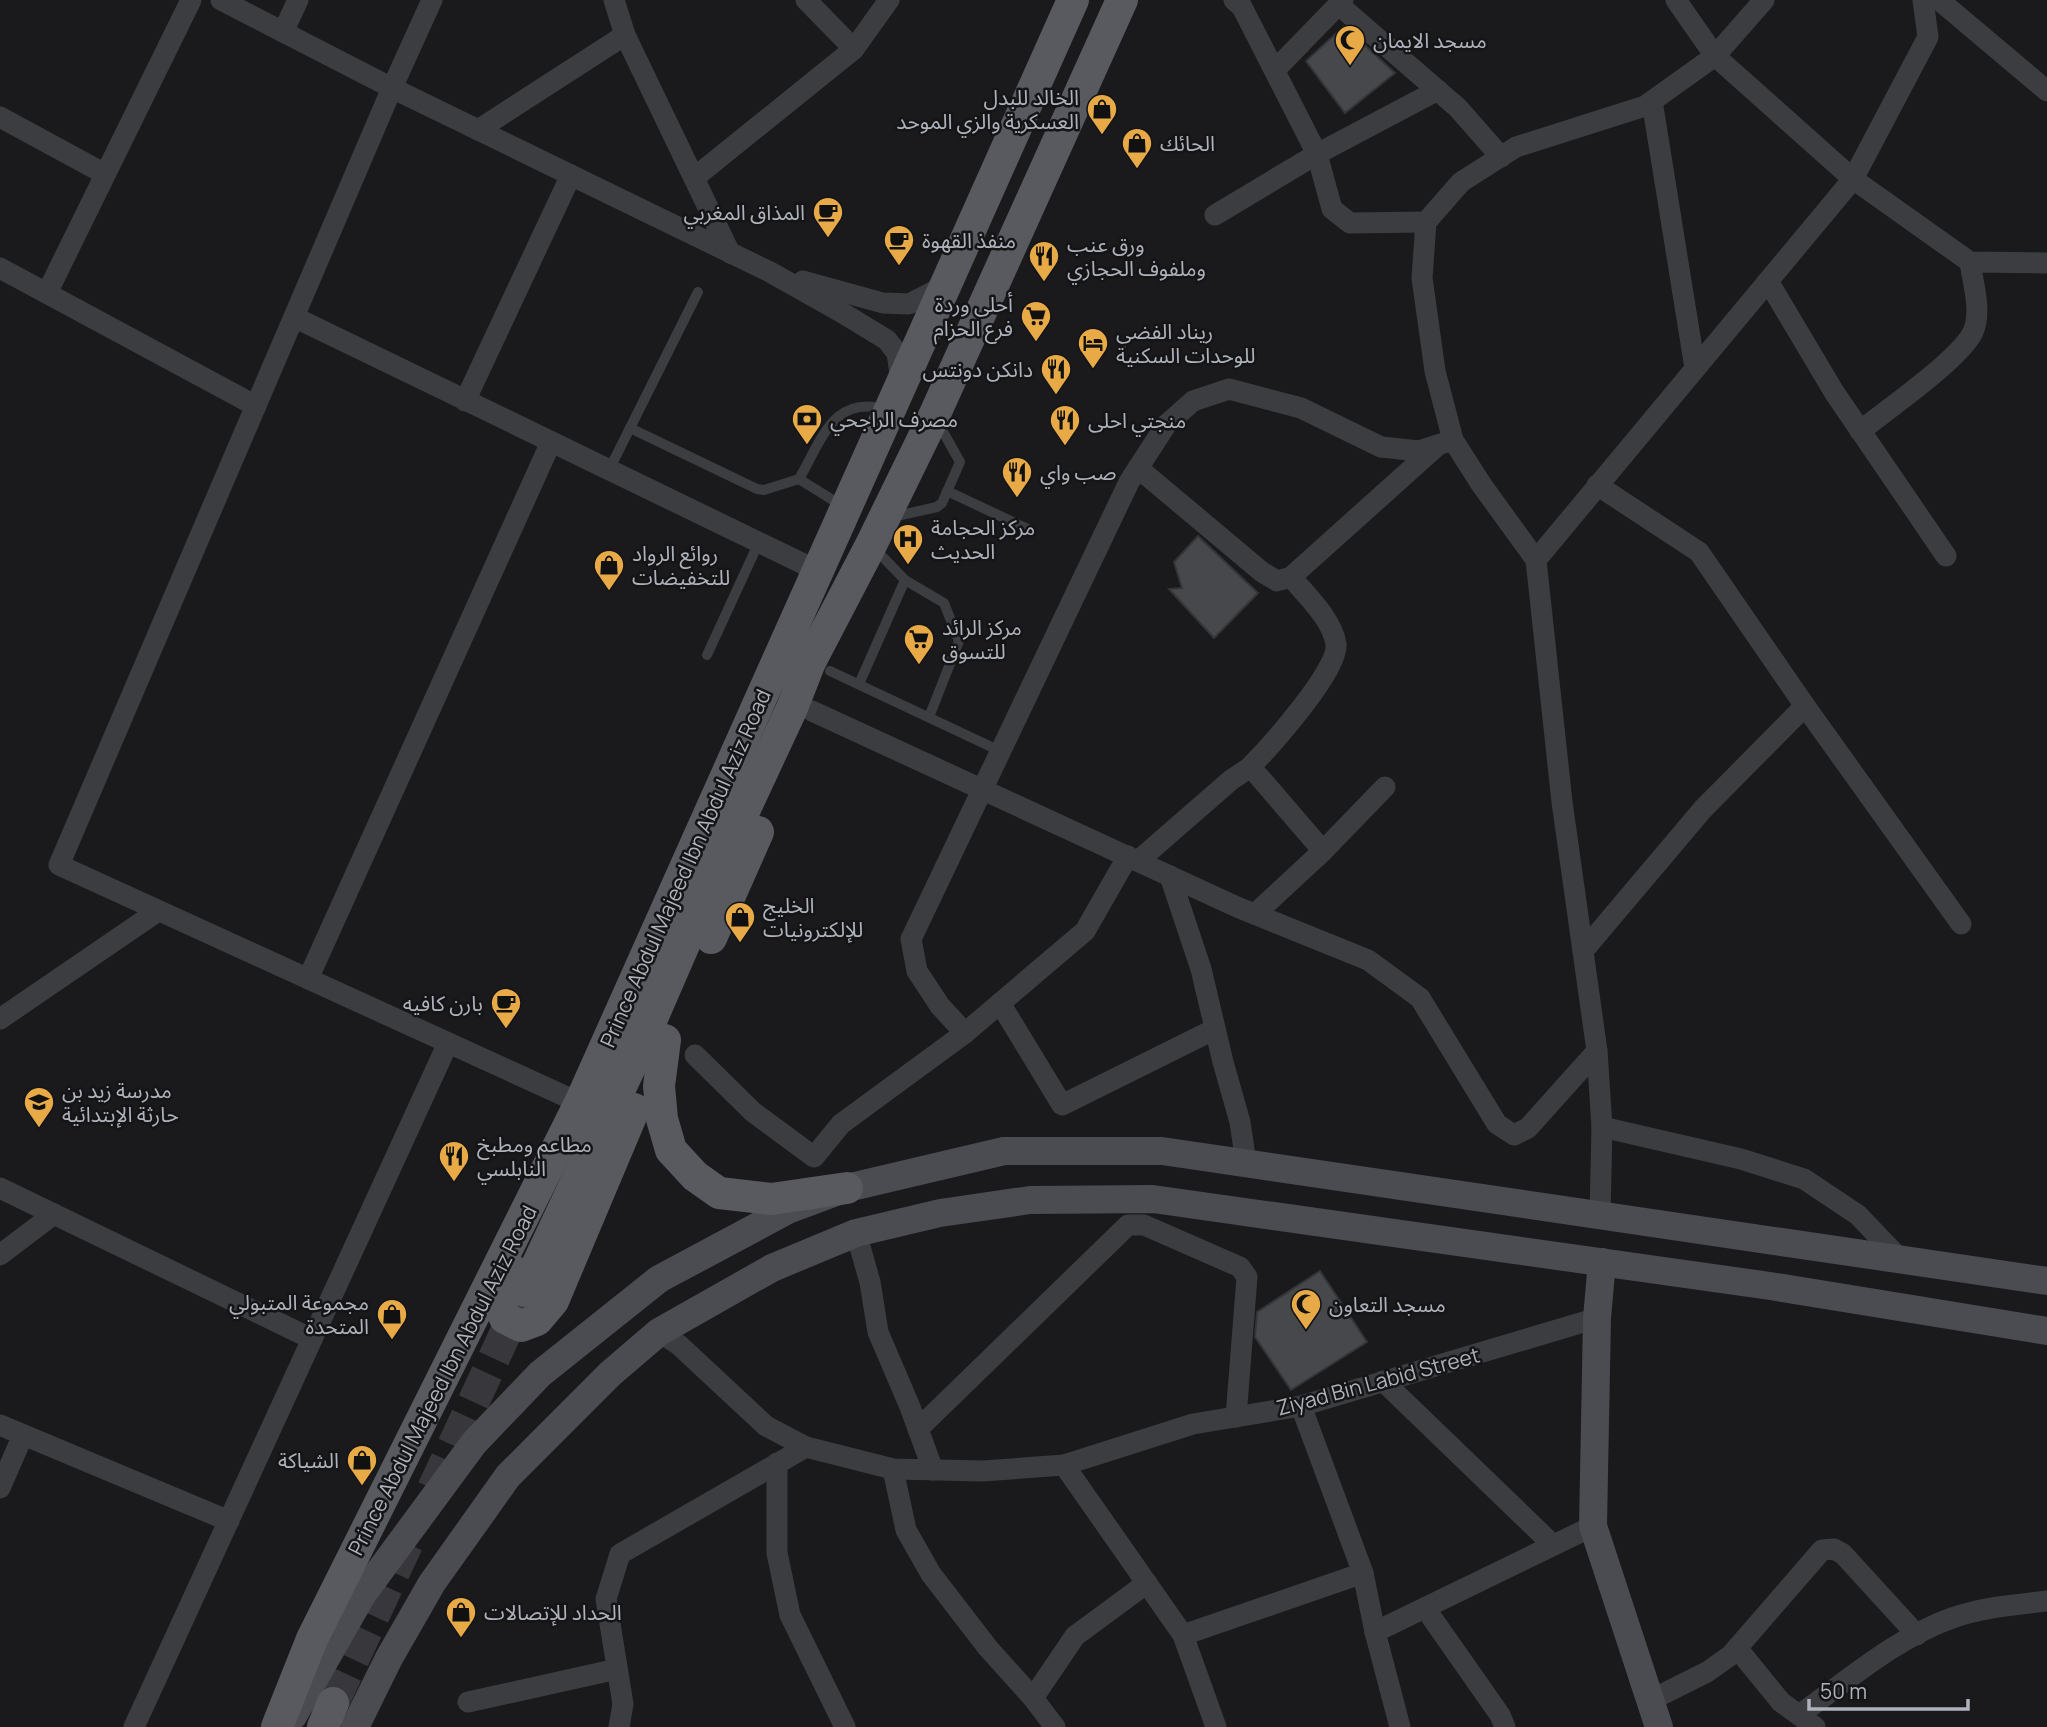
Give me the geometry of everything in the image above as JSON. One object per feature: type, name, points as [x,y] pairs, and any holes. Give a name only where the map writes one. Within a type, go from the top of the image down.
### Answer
[{"type":"main road","name":"Prince Abdul Majeed Ibn Abdul Aziz Road","points":[[277,1727],[312,1639],[580,1103],[1073,0]]},
{"type":"main road","name":"Prince Abdul Majeed Ibn Abdul Aziz Road","points":[[525,1291],[640,1046],[792,708],[810,662],[934,415],[1122,0]]},
{"type":"main road","points":[[528,1207],[501,1308],[505,1318],[521,1326],[537,1320],[554,1301],[619,1141],[837,655],[856,574]]},
{"type":"main road","points":[[665,1040],[659,1086],[662,1119],[671,1150],[695,1176],[719,1193],[771,1199],[847,1188],[1004,1151],[1162,1151],[2047,1281]]},
{"type":"main road","points":[[286,1727],[362,1595],[474,1443],[540,1374],[659,1279],[788,1210],[847,1188]]},
{"type":"main road","points":[[355,1727],[389,1658],[432,1583],[508,1476],[610,1374],[659,1332],[772,1268],[856,1233],[940,1213],[1030,1200],[1153,1199],[1770,1286],[2047,1331]]},
{"type":"main road","points":[[1602,1262],[1597,1318],[1593,1526],[1659,1727]]},
{"type":"street","points":[[47,293],[191,0]]},
{"type":"street","points":[[221,0],[392,88],[771,272],[841,312],[887,341],[897,354],[895,397]]},
{"type":"street","points":[[283,32],[298,0]]},
{"type":"street","points":[[432,0],[59,865],[580,1103]]},
{"type":"street","points":[[614,0],[625,35],[730,253]]},
{"type":"street","points":[[806,0],[854,50]]},
{"type":"street","points":[[694,178],[854,50],[889,0]]},
{"type":"street","points":[[1234,0],[1242,7],[1317,154],[1332,209],[1350,223],[1426,222]]},
{"type":"street","points":[[1676,0],[1714,56],[1853,179],[1970,262],[2047,264]]},
{"type":"street","points":[[1600,1215],[1601,1127],[1597,1051],[1562,802],[1536,560],[1481,484],[1446,442],[1422,278],[1426,222],[1461,182],[1516,148],[1646,106],[1714,56],[1764,0]]},
{"type":"street","points":[[1536,560],[1853,179],[1928,37],[1923,0]]},
{"type":"street","points":[[1939,0],[2047,92]]},
{"type":"street","points":[[1275,70],[1341,3],[1458,108],[1501,157]]},
{"type":"street","points":[[478,130],[625,35]]},
{"type":"street","points":[[1215,215],[1317,154],[1438,90]]},
{"type":"street","points":[[1652,101],[1695,368]]},
{"type":"street","points":[[0,117],[106,174]]},
{"type":"street","points":[[465,401],[571,175]]},
{"type":"street","points":[[1860,431],[1960,351],[1973,330],[1977,306],[1970,262]]},
{"type":"street","points":[[0,268],[256,406]]},
{"type":"street","points":[[771,272],[883,303],[909,303],[944,286]]},
{"type":"street","points":[[1768,281],[1860,431],[1946,556]]},
{"type":"street","points":[[294,317],[818,570]]},
{"type":"street","points":[[965,1033],[940,1006],[917,971],[911,940],[1129,482],[1166,425],[1193,401],[1229,389],[1301,408],[1381,447],[1419,451],[1446,442]]},
{"type":"street","points":[[308,979],[551,442]]},
{"type":"street","points":[[1138,468],[1262,572],[1277,580],[1291,577],[1446,442]]},
{"type":"street","points":[[1598,485],[1699,552],[1961,924]]},
{"type":"street","points":[[695,1055],[753,1112],[814,1157],[841,1124],[965,1033],[1085,931],[1133,859],[1231,780],[1250,768],[1290,723],[1330,665],[1337,649],[1326,620],[1291,577]]},
{"type":"street","points":[[1583,951],[1703,809],[1805,706]]},
{"type":"street","points":[[812,711],[1170,876],[1368,960],[1420,998],[1497,1124],[1514,1135],[1528,1128],[1597,1051]]},
{"type":"street","points":[[1250,768],[1323,851]]},
{"type":"street","points":[[1255,914],[1323,851],[1385,787]]},
{"type":"street","points":[[1170,876],[1201,968],[1240,1122],[1246,1163]]},
{"type":"street","points":[[0,1019],[158,911]]},
{"type":"street","points":[[1000,1003],[1062,1105],[1215,1029]]},
{"type":"street","points":[[134,1727],[448,1043]]},
{"type":"street","points":[[1601,1127],[1741,1159],[1804,1179],[1858,1215],[1899,1258]]},
{"type":"street","points":[[0,1188],[312,1339]]},
{"type":"street","points":[[0,1255],[54,1214]]},
{"type":"street","points":[[918,1429],[1128,1224],[1144,1225],[1240,1267],[1247,1277],[1236,1417]]},
{"type":"street","points":[[856,1233],[870,1282],[878,1332],[933,1470]]},
{"type":"street","name":"Ziyad Bin Labid Street","points":[[659,1332],[679,1345],[766,1426],[806,1447],[893,1469],[983,1471],[1064,1465],[1193,1424],[1301,1406],[1597,1318]]},
{"type":"street","points":[[1383,1381],[1553,1545]]},
{"type":"street","points":[[1301,1406],[1363,1573],[1375,1632],[1400,1727]]},
{"type":"street","points":[[0,1425],[229,1521]]},
{"type":"street","points":[[0,1488],[23,1435]]},
{"type":"street","points":[[619,1727],[622,1704],[606,1600],[620,1554],[806,1447]]},
{"type":"street","points":[[777,1463],[777,1553],[790,1615],[845,1727]]},
{"type":"street","points":[[1064,1465],[1183,1635],[1216,1727]]},
{"type":"street","points":[[893,1469],[906,1530],[931,1574],[988,1648],[1055,1727]]},
{"type":"street","points":[[1375,1632],[1593,1526]]},
{"type":"street","points":[[1651,1700],[1707,1672],[1737,1648],[1822,1550],[1829,1548],[1843,1554],[1917,1635]]},
{"type":"street","points":[[1183,1635],[1363,1573]]},
{"type":"street","points":[[1033,1698],[1074,1636],[1147,1583]]},
{"type":"street","points":[[1737,1648],[1781,1702],[1807,1721],[1888,1651],[1917,1635],[1952,1618],[1975,1611],[2047,1601]]},
{"type":"street","points":[[1424,1608],[1500,1715],[1505,1727]]},
{"type":"street","points":[[468,1702],[617,1670]]},
{"type":"lane","points":[[609,470],[698,292]]},
{"type":"lane","points":[[630,428],[764,490],[799,479],[836,415],[895,397]]},
{"type":"lane","points":[[929,717],[959,641],[944,603],[905,580],[877,532],[942,503],[960,459],[934,415]]},
{"type":"lane","points":[[799,479],[846,508]]},
{"type":"lane","points":[[947,491],[1030,530]]},
{"type":"lane","points":[[707,656],[759,542]]},
{"type":"lane","points":[[859,684],[905,580]]},
{"type":"lane","points":[[830,671],[1000,751]]},
{"type":"building","name":"مسجد الايمان","points":[[1344,26],[1395,73],[1345,113],[1306,61]]},
{"type":"building","points":[[1198,536],[1258,593],[1214,638],[1169,589],[1182,588],[1174,562]]},
{"type":"building","name":"مسجد التعاون","points":[[1320,1271],[1367,1342],[1291,1390],[1255,1337],[1257,1312]]},
{"type":"tunnel","points":[[433,1489],[525,1291]]},
{"type":"tunnel","points":[[333,1703],[408,1542]]},
{"type":"place","name":"مسجد الايمان","points":[[1350,67]]},
{"type":"place","name":"الخالد للبدل العسكرية والزي الموحد","points":[[1102,136]]},
{"type":"place","name":"الحائك","points":[[1137,170]]},
{"type":"place","name":"المذاق المغربي","points":[[828,239]]},
{"type":"place","name":"منفذ القهوة","points":[[899,267]]},
{"type":"place","name":"ورق عنب وملفوف الحجازي","points":[[1044,283]]},
{"type":"place","name":"أحلى وردة فرع الحزام","points":[[1036,343]]},
{"type":"place","name":"ريناد الفضي للوحدات السكنية","points":[[1093,370]]},
{"type":"place","name":"دانكن دونتس","points":[[1056,396]]},
{"type":"place","name":"مصرف الراجحي","points":[[807,446]]},
{"type":"place","name":"منجتي احلى","points":[[1065,447]]},
{"type":"place","name":"صب واي","points":[[1017,499]]},
{"type":"place","name":"مركز الحجامة الحديث","points":[[908,566]]},
{"type":"place","name":"روائع الرواد للتخفيضات","points":[[609,592]]},
{"type":"place","name":"مركز الرائد للتسوق","points":[[919,666]]},
{"type":"place","name":"الخليج للإلكترونيات","points":[[740,944]]},
{"type":"place","name":"بارن كافيه","points":[[506,1030]]},
{"type":"place","name":"مدرسة زيد بن حارثة الإبتدائية","points":[[39,1129]]},
{"type":"place","name":"مطاعم ومطبخ النابلسي","points":[[454,1183]]},
{"type":"place","name":"مسجد التعاون","points":[[1306,1331]]},
{"type":"place","name":"مجموعة المتبولي المتحدة","points":[[392,1341]]},
{"type":"place","name":"الشياكة","points":[[362,1487]]},
{"type":"place","name":"الحداد للإتصالات","points":[[461,1639]]}]
